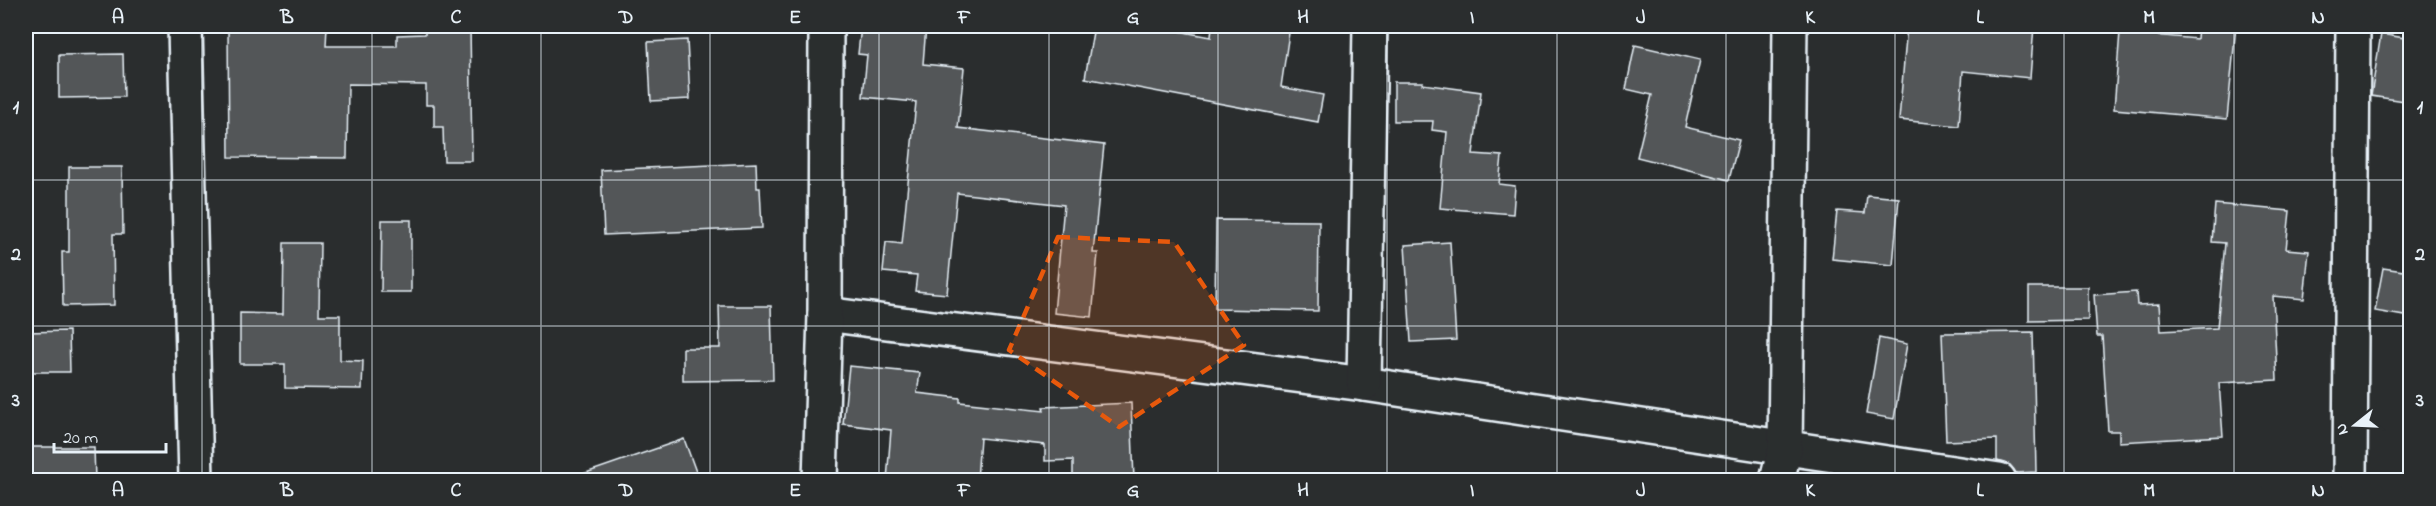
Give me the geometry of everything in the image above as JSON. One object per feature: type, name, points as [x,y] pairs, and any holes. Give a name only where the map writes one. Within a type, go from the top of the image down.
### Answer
[{"type":"street","points":[[185,26],[196,480]]},
{"type":"street","points":[[820,480],[825,314],[826,26]]},
{"type":"street","points":[[1364,384],[1370,26]]},
{"type":"street","points":[[1776,480],[1785,449],[1790,26]]},
{"type":"street","points":[[2350,480],[2353,26]]},
{"type":"street","points":[[825,314],[1364,384],[1999,480]]},
{"type":"highlighted area","points":[[1058,237],[1174,242],[1244,345],[1119,427],[1009,350]]},
{"type":"building","points":[[228,26],[327,26],[326,46],[397,46],[397,35],[425,34],[425,26],[470,26],[472,161],[444,161],[443,127],[434,127],[434,105],[426,105],[426,85],[348,84],[347,158],[229,157]]},
{"type":"building","points":[[861,26],[926,26],[923,64],[964,68],[958,128],[1104,145],[1093,253],[1098,253],[1092,317],[1054,313],[1064,205],[957,193],[947,294],[915,291],[917,275],[883,272],[886,242],[902,244],[916,102],[863,97],[867,55],[858,54]]},
{"type":"building","points":[[1094,26],[1152,26],[1211,37],[1212,26],[1290,26],[1281,87],[1323,95],[1318,122],[1085,78]]},
{"type":"building","points":[[1907,26],[2034,26],[2030,78],[1963,71],[1959,126],[1899,120]]},
{"type":"building","points":[[2198,26],[2236,26],[2227,119],[2114,109],[2120,32],[2197,39]]},
{"type":"building","points":[[2381,34],[2410,39],[2410,102],[2371,96]]},
{"type":"building","points":[[687,40],[690,99],[651,101],[648,42]]},
{"type":"building","points":[[1635,45],[1700,60],[1685,127],[1739,140],[1729,180],[1637,157],[1652,95],[1626,89]]},
{"type":"building","points":[[123,54],[124,97],[59,98],[59,55]]},
{"type":"building","points":[[1394,82],[1423,82],[1422,84],[1481,92],[1473,154],[1502,156],[1499,184],[1515,186],[1513,214],[1440,208],[1447,132],[1432,130],[1433,121],[1394,121]]},
{"type":"building","points":[[756,163],[762,228],[604,235],[601,170]]},
{"type":"building","points":[[69,167],[122,167],[123,234],[113,234],[114,305],[63,306],[62,252],[69,252]]},
{"type":"building","points":[[1867,195],[1899,198],[1893,265],[1832,259],[1837,211],[1865,213]]},
{"type":"building","points":[[2215,204],[2290,211],[2286,249],[2309,251],[2304,299],[2273,296],[2277,380],[2219,383],[2223,436],[2119,442],[2119,431],[2108,431],[2102,336],[2097,336],[2094,295],[2136,292],[2137,305],[2159,304],[2161,331],[2217,328],[2225,243],[2212,242]]},
{"type":"building","points":[[382,220],[411,220],[411,292],[381,292]]},
{"type":"building","points":[[1216,220],[1319,221],[1318,311],[1215,309]]},
{"type":"building","points":[[1450,242],[1456,340],[1411,342],[1405,245]]},
{"type":"building","points":[[284,243],[320,243],[319,315],[340,315],[340,360],[363,361],[362,389],[285,388],[285,364],[240,364],[240,313],[283,314]]},
{"type":"building","points":[[2383,268],[2410,272],[2410,317],[2375,311]]},
{"type":"building","points":[[2029,287],[2088,287],[2088,320],[2029,321]]},
{"type":"building","points":[[719,306],[771,306],[773,380],[683,381],[683,348],[720,348]]},
{"type":"building","points":[[69,331],[70,372],[32,372],[32,367],[26,367],[26,332]]},
{"type":"building","points":[[2033,332],[2036,472],[2016,473],[2010,465],[1997,461],[1997,439],[1946,441],[1942,333]]},
{"type":"building","points":[[1879,338],[1907,344],[1894,419],[1866,414]]},
{"type":"building","points":[[849,366],[920,373],[917,393],[960,398],[960,402],[1044,411],[1043,407],[1131,403],[1134,480],[1073,480],[1073,460],[1045,461],[1045,445],[980,438],[977,480],[887,480],[891,430],[843,424]]},
{"type":"building","points":[[684,439],[699,480],[577,480],[577,476]]},
{"type":"building","points":[[26,447],[94,447],[95,480],[26,480]]}]
